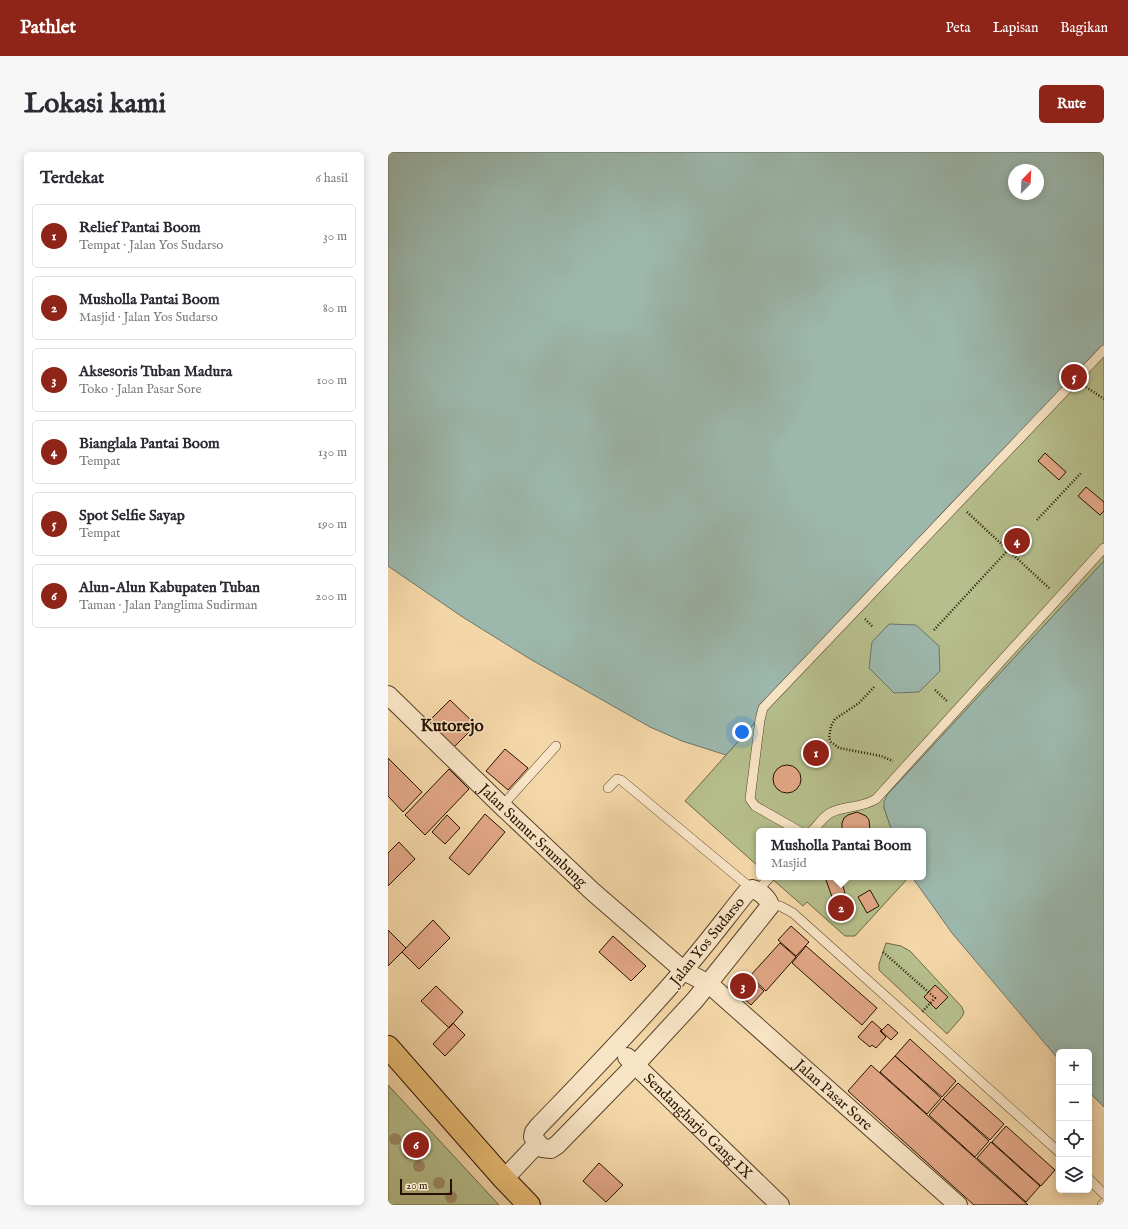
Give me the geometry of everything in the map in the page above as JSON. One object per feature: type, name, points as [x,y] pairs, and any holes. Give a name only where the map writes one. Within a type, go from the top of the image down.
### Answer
[{"type":"highway","points":[[388,1047],[504,1179],[529,1205]]},
{"type":"street","name":"Jalan Sumur Srumbung","points":[[388,695],[592,891],[684,971],[709,984]]},
{"type":"street","name":"Jalan Yos Sudarso","points":[[755,890],[768,900],[770,905],[709,984],[635,1065],[554,1148],[548,1150],[537,1144],[534,1140],[533,1134],[538,1127],[616,1047],[684,971],[744,895],[755,890]]},
{"type":"street","name":"Jalan Pasar Sore","points":[[709,984],[958,1205]]},
{"type":"street","name":"Sendangharjo Gang IX","points":[[616,1047],[780,1205]]},
{"type":"street","points":[[504,1179],[537,1144]]},
{"type":"lane","points":[[794,828],[755,806],[750,799],[760,720],[763,708],[1104,350]]},
{"type":"lane","points":[[815,828],[825,816],[832,812],[861,806],[876,799],[1104,548]]},
{"type":"lane","points":[[502,806],[556,746]]},
{"type":"lane","points":[[608,788],[617,779],[621,780],[755,890],[767,880]]},
{"type":"lane","points":[[770,905],[780,906],[793,914],[1056,1149]]},
{"type":"lane","points":[[1092,1182],[1104,1194]]},
{"type":"path","points":[[1081,384],[1104,399]]},
{"type":"path","points":[[1037,520],[1080,473]]},
{"type":"path","points":[[962,508],[1059,597]]},
{"type":"path","points":[[934,630],[1008,550]]},
{"type":"path","points":[[874,687],[858,703],[835,719],[830,726],[831,742],[839,748],[881,756],[899,764]]},
{"type":"path","points":[[935,690],[952,706]]},
{"type":"path","points":[[883,952],[935,998],[923,1011]]},
{"type":"green space","points":[[1104,345],[1104,561],[887,795],[884,808],[891,828],[756,828],[756,864],[685,801],[942,513]]},
{"type":"green space","points":[[773,880],[906,880],[855,936],[845,936],[807,902],[803,906]]},
{"type":"green space","points":[[886,943],[901,946],[910,951],[962,1007],[964,1013],[947,1034],[879,970],[879,964]]},
{"type":"green space","points":[[388,1085],[499,1205],[388,1205]]},
{"type":"shaded area","points":[[388,152],[1104,152],[1104,345],[942,513],[726,755],[682,741],[650,727],[530,659],[461,616],[388,566]]},
{"type":"shaded area","points":[[1104,561],[1104,1107],[1092,1095],[1092,1049],[1056,1049],[1056,1056],[952,933],[914,880],[926,880],[926,828],[891,828],[884,808],[884,802],[887,795]]},
{"type":"shaded area","points":[[889,624],[916,625],[939,646],[940,671],[919,692],[894,693],[869,668],[872,642]]},
{"type":"building","points":[[1045,453],[1066,472],[1059,480],[1038,461]]},
{"type":"building","points":[[1086,487],[1104,502],[1104,511],[1100,515],[1078,496]]},
{"type":"building","points":[[450,700],[476,725],[454,747],[428,722]]},
{"type":"building","points":[[505,749],[528,768],[508,790],[486,771]]},
{"type":"building","points":[[388,758],[422,792],[403,812],[388,796]]},
{"type":"building","points":[[787,765],[793,766],[797,769],[800,773],[800,785],[797,789],[793,792],[787,793],[781,792],[777,789],[774,785],[773,779],[774,773],[777,769],[781,766]]},
{"type":"building","points":[[449,769],[469,789],[425,835],[405,815]]},
{"type":"building","points":[[857,812],[866,816],[869,820],[870,828],[842,828],[844,818]]},
{"type":"building","points":[[485,814],[505,832],[469,875],[449,858]]},
{"type":"building","points":[[447,815],[460,828],[445,844],[432,832]]},
{"type":"building","points":[[399,842],[415,859],[388,886],[388,853]]},
{"type":"building","points":[[826,880],[841,880],[845,893],[832,897]]},
{"type":"building","points":[[870,890],[879,906],[867,913],[858,897]]},
{"type":"building","points":[[846,896],[853,914],[837,920],[830,901]]},
{"type":"building","points":[[433,920],[450,938],[419,969],[402,952]]},
{"type":"building","points":[[791,926],[809,942],[796,956],[778,940]]},
{"type":"building","points":[[388,930],[406,948],[388,966]]},
{"type":"building","points":[[613,936],[646,966],[631,981],[599,952]]},
{"type":"building","points":[[780,943],[796,957],[766,991],[750,976]]},
{"type":"building","points":[[806,946],[877,1008],[862,1025],[792,963]]},
{"type":"building","points":[[746,975],[764,991],[751,1005],[733,989]]},
{"type":"building","points":[[935,985],[948,997],[936,1009],[924,997]]},
{"type":"building","points":[[436,986],[463,1012],[449,1028],[421,1001]]},
{"type":"building","points":[[872,1021],[882,1030],[880,1031],[886,1037],[876,1048],[872,1045],[870,1047],[858,1037]]},
{"type":"building","points":[[453,1023],[465,1035],[445,1056],[433,1044]]},
{"type":"building","points":[[888,1024],[898,1033],[891,1040],[881,1031]]},
{"type":"building","points":[[910,1039],[956,1081],[942,1097],[895,1056]]},
{"type":"building","points":[[895,1056],[941,1098],[927,1114],[880,1072]]},
{"type":"building","points":[[871,1065],[1028,1205],[974,1205],[848,1091]]},
{"type":"building","points":[[958,1083],[1004,1124],[990,1140],[943,1099]]},
{"type":"building","points":[[943,1099],[989,1141],[975,1157],[929,1115]]},
{"type":"building","points":[[1006,1126],[1055,1170],[1041,1186],[992,1142]]},
{"type":"building","points":[[991,1142],[1040,1186],[1026,1202],[977,1158]]},
{"type":"building","points":[[599,1163],[623,1185],[606,1202],[583,1181]]},
{"type":"place","name":"Spot Selfie Sayap","points":[[1074,377]]},
{"type":"place","name":"Bianglala Pantai Boom","points":[[1017,541]]},
{"type":"place","name":"Relief Pantai Boom","points":[[816,753]]},
{"type":"place","name":"Musholla Pantai Boom","points":[[841,908]]},
{"type":"place","name":"Aksesoris Tuban Madura","points":[[743,986]]},
{"type":"place","name":"Alun-Alun Kabupaten Tuban","points":[[416,1145]]},
{"type":"district","name":"Kutorejo","points":[[452,725]]}]
